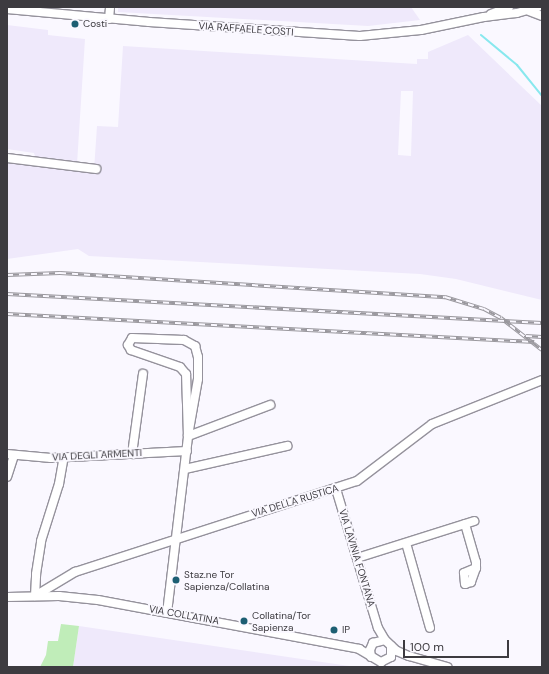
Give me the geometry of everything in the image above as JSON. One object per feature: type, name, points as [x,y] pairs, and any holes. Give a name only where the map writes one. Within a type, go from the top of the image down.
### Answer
[{"type":"street","points":[[109,19],[110,7]]},
{"type":"street","name":"VIA RAFFAELE COSTI","points":[[484,17],[510,7]]},
{"type":"street","name":"VIA RAFFAELE COSTI","points":[[7,8],[109,19],[360,36],[399,34],[484,17],[529,11],[538,7]]},
{"type":"street","points":[[529,11],[542,16]]},
{"type":"street","points":[[7,158],[96,169]]},
{"type":"street","points":[[167,613],[187,451],[186,372],[178,366],[131,351],[128,345],[132,338],[184,340],[195,346],[198,357],[198,379],[188,436]]},
{"type":"street","points":[[132,454],[143,374]]},
{"type":"street","name":"VIA DELLA RUSTICA","points":[[35,596],[75,572],[176,541],[274,506],[336,489],[368,475],[432,424],[542,380]]},
{"type":"street","points":[[188,436],[270,405]]},
{"type":"street","points":[[185,469],[287,446]]},
{"type":"street","name":"VIA DEGLI ARMENTI","points":[[10,455],[64,457],[187,451]]},
{"type":"street","points":[[7,477],[10,455]]},
{"type":"street","points":[[35,596],[36,574],[41,541],[59,484],[64,457]]},
{"type":"street","name":"VIA LAVINIA FONTANA","points":[[336,489],[378,628],[388,643]]},
{"type":"street","points":[[357,558],[474,521]]},
{"type":"street","points":[[465,524],[476,562],[476,568]]},
{"type":"street","points":[[406,543],[430,628]]},
{"type":"street","name":"VIA COLLATINA","points":[[7,597],[35,596],[82,598],[359,649],[371,657]]},
{"type":"street","name":"VIA LAVINIA FONTANA","points":[[371,657],[373,643],[378,628]]},
{"type":"street","name":"VIA COLLATINA","points":[[359,649],[373,643],[388,643]]},
{"type":"street","points":[[388,643],[409,656],[447,667]]},
{"type":"street","points":[[388,643],[391,658]]},
{"type":"street","points":[[371,657],[384,662],[391,658],[409,656]]},
{"type":"shaded area","points":[[118,7],[411,7],[420,20],[368,26],[118,12]]},
{"type":"shaded area","points":[[7,25],[48,30],[48,35],[85,39],[77,164],[36,159],[34,153],[7,149]]},
{"type":"shaded area","points":[[468,35],[542,106],[542,300],[456,279],[420,274],[89,256],[78,249],[7,259],[7,160],[94,170],[97,126],[118,127],[123,46],[417,64],[417,59],[428,59],[428,52]],"holes":[[[401,91],[413,91],[411,156],[398,155]]]},
{"type":"shaded area","points":[[79,626],[356,667],[73,667]]},
{"type":"green space","points":[[61,624],[79,626],[73,667],[40,667],[46,655],[48,641],[58,641]]},
{"type":"waterway","points":[[481,35],[517,65],[542,96]]},
{"type":"railway","points":[[7,275],[60,273],[445,297],[484,309],[501,318],[542,350]]},
{"type":"railway","points":[[7,294],[542,323]]},
{"type":"railway","points":[[7,314],[534,342]]},
{"type":"railway","points":[[526,336],[542,337]]},
{"type":"place","name":"Costi","points":[[75,24]]},
{"type":"place","name":"Staz.ne Tor Sapienza/Collatina","points":[[176,580]]},
{"type":"place","name":"Collatina/Tor Sapienza","points":[[244,621]]},
{"type":"place","name":"IP","points":[[334,630]]}]
